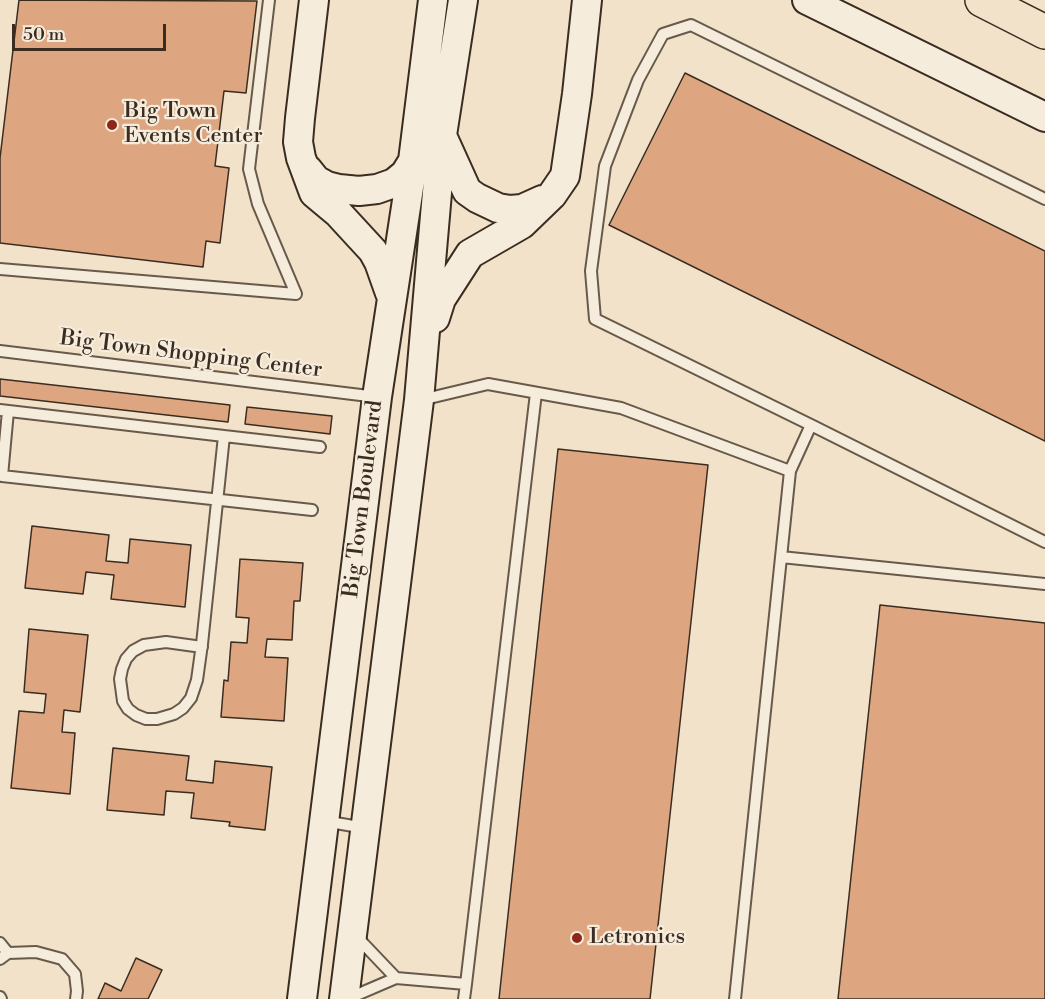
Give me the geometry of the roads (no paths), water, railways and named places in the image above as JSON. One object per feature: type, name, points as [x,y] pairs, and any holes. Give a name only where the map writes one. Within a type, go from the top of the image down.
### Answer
[{"type":"highway","points":[[982,0],[1045,32]]},
{"type":"main road","points":[[314,0],[298,142],[302,158],[314,193],[338,213],[373,251],[392,297]]},
{"type":"main road","name":"Big Town Boulevard","points":[[302,999],[377,397],[413,161],[433,0]]},
{"type":"main road","name":"Big Town Boulevard","points":[[345,999],[419,400],[442,135],[463,0]]},
{"type":"main road","points":[[424,355],[441,299],[470,254],[522,224],[552,195],[566,176],[587,0]]},
{"type":"main road","points":[[807,0],[1045,117]]},
{"type":"main road","points":[[442,135],[467,190],[477,198],[492,206],[510,210],[522,209],[552,195]]},
{"type":"main road","points":[[302,158],[316,180],[327,186],[359,191],[377,189],[394,183],[405,174],[413,161]]},
{"type":"main road","points":[[377,397],[419,400]]},
{"type":"lane","points":[[0,269],[296,294],[258,204],[249,169],[269,0]]},
{"type":"lane","points":[[1045,199],[691,25],[663,34],[638,80],[605,166],[591,271],[595,318],[1045,542]]},
{"type":"lane","name":"Big Town Shopping Center","points":[[0,351],[377,397]]},
{"type":"lane","points":[[419,400],[488,384],[621,408],[790,471]]},
{"type":"lane","points":[[464,999],[536,393]]},
{"type":"lane","points":[[312,510],[2,476],[4,411],[320,447]]},
{"type":"lane","points":[[735,999],[790,471],[811,425]]},
{"type":"lane","points":[[202,647],[165,642],[144,645],[133,651],[126,659],[120,678],[123,700],[128,709],[146,719],[157,719],[174,714],[191,698],[197,680],[202,647],[224,436]]},
{"type":"lane","points":[[781,557],[1045,584]]},
{"type":"lane","points":[[324,821],[366,828]]},
{"type":"lane","points":[[353,932],[396,978]]},
{"type":"lane","points":[[0,943],[4,956],[36,952],[62,959],[75,974],[76,999]]},
{"type":"lane","points":[[345,999],[396,978],[466,984]]},
{"type":"place","name":"Big Town Events Center","points":[[112,125]]},
{"type":"place","name":"Letronics","points":[[577,938]]}]
